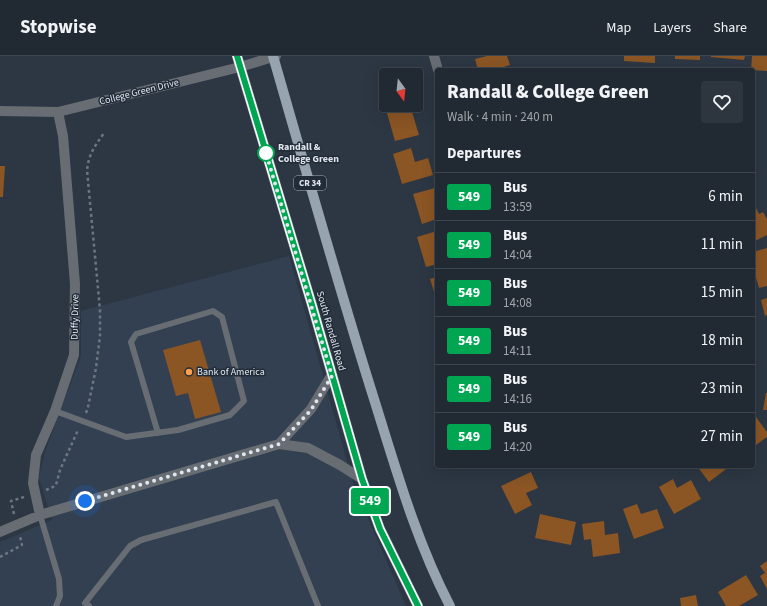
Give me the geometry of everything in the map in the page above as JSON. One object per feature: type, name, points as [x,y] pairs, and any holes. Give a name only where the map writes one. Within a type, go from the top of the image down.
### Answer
[{"type":"main road","name":"South Randall Road","points":[[237,56],[362,479],[380,529],[418,606]]},
{"type":"main road","name":"South Randall Road","points":[[274,56],[356,342],[381,422],[418,534],[450,606]]},
{"type":"street","name":"College Green Drive","points":[[0,111],[58,112],[240,67],[274,56]]},
{"type":"street","points":[[434,56],[437,68]]},
{"type":"street","name":"Duffy Drive","points":[[40,515],[32,483],[36,455],[55,411],[74,355],[74,268],[63,136],[58,112]]},
{"type":"street","points":[[279,444],[311,410],[332,376]]},
{"type":"street","points":[[0,532],[40,515],[279,444],[308,448],[362,479]]},
{"type":"lane","points":[[55,411],[126,437],[158,433],[178,430],[230,415],[244,400],[222,317],[214,311],[136,334],[131,342],[158,433]]},
{"type":"lane","points":[[89,606],[85,603],[130,546],[141,540],[276,502],[318,606]]},
{"type":"lane","points":[[40,515],[59,579],[60,596],[56,606]]},
{"type":"path","points":[[53,487],[56,485],[60,470],[69,453],[88,407],[95,374],[100,336],[100,310],[87,170],[91,151],[104,133]]},
{"type":"path","points":[[17,525],[11,501],[35,493]]},
{"type":"path","points":[[0,557],[22,544]]},
{"type":"shaded area","points":[[289,256],[354,486],[406,606],[0,606],[0,542],[52,520],[39,478],[45,452],[81,356],[81,311]]},
{"type":"building","points":[[487,56],[507,56],[510,65],[500,68],[477,68],[475,59]]},
{"type":"building","points":[[624,56],[655,56],[655,63],[624,61]]},
{"type":"building","points":[[675,56],[700,56],[700,60],[675,59]]},
{"type":"building","points":[[711,56],[745,56],[744,60]]},
{"type":"building","points":[[752,56],[767,56],[767,71],[755,70],[755,68],[751,68]]},
{"type":"building","points":[[387,112],[412,112],[419,135],[395,141]]},
{"type":"building","points":[[411,148],[415,162],[428,158],[433,175],[402,184],[393,154]]},
{"type":"building","points":[[0,166],[5,166],[3,197],[0,197]]},
{"type":"building","points":[[435,188],[435,220],[422,224],[413,194]]},
{"type":"building","points":[[755,206],[759,214],[763,212],[767,219],[767,235],[755,241]]},
{"type":"building","points":[[435,232],[435,265],[426,267],[417,237]]},
{"type":"building","points":[[767,248],[767,286],[759,288],[755,274],[755,251]]},
{"type":"building","points":[[435,278],[435,295],[430,279]]},
{"type":"building","points":[[767,298],[767,315],[765,316],[761,300]]},
{"type":"building","name":"Bank of America","points":[[200,340],[221,412],[195,419],[188,393],[176,396],[163,350]]},
{"type":"building","points":[[766,393],[767,410],[763,410]]},
{"type":"building","points":[[756,417],[767,432],[767,437],[755,446]]},
{"type":"building","points":[[698,468],[727,468],[709,482]]},
{"type":"building","points":[[531,472],[538,488],[526,493],[532,505],[515,514],[501,486]]},
{"type":"building","points":[[673,479],[677,488],[691,480],[701,499],[674,514],[659,487]]},
{"type":"building","points":[[637,504],[641,514],[657,509],[664,528],[634,539],[623,509]]},
{"type":"building","points":[[540,514],[576,522],[571,545],[535,538]]},
{"type":"building","points":[[604,521],[605,535],[618,533],[620,553],[593,557],[591,539],[584,540],[582,524]]},
{"type":"building","points":[[767,561],[767,589],[760,576],[765,573],[760,566]]},
{"type":"building","points":[[746,575],[758,595],[739,606],[726,606],[718,592]]},
{"type":"building","points":[[696,595],[698,606],[681,606],[680,598]]},
{"type":"bus line","name":"549","points":[[237,56],[312,305],[346,428],[362,479],[380,529],[418,606]]},
{"type":"place","name":"Randall & College Green","points":[[266,153]]},
{"type":"place","name":"Bank of America","points":[[189,372]]},
{"type":"route","points":[[85,501],[279,444],[311,410],[332,376],[266,153]]}]
